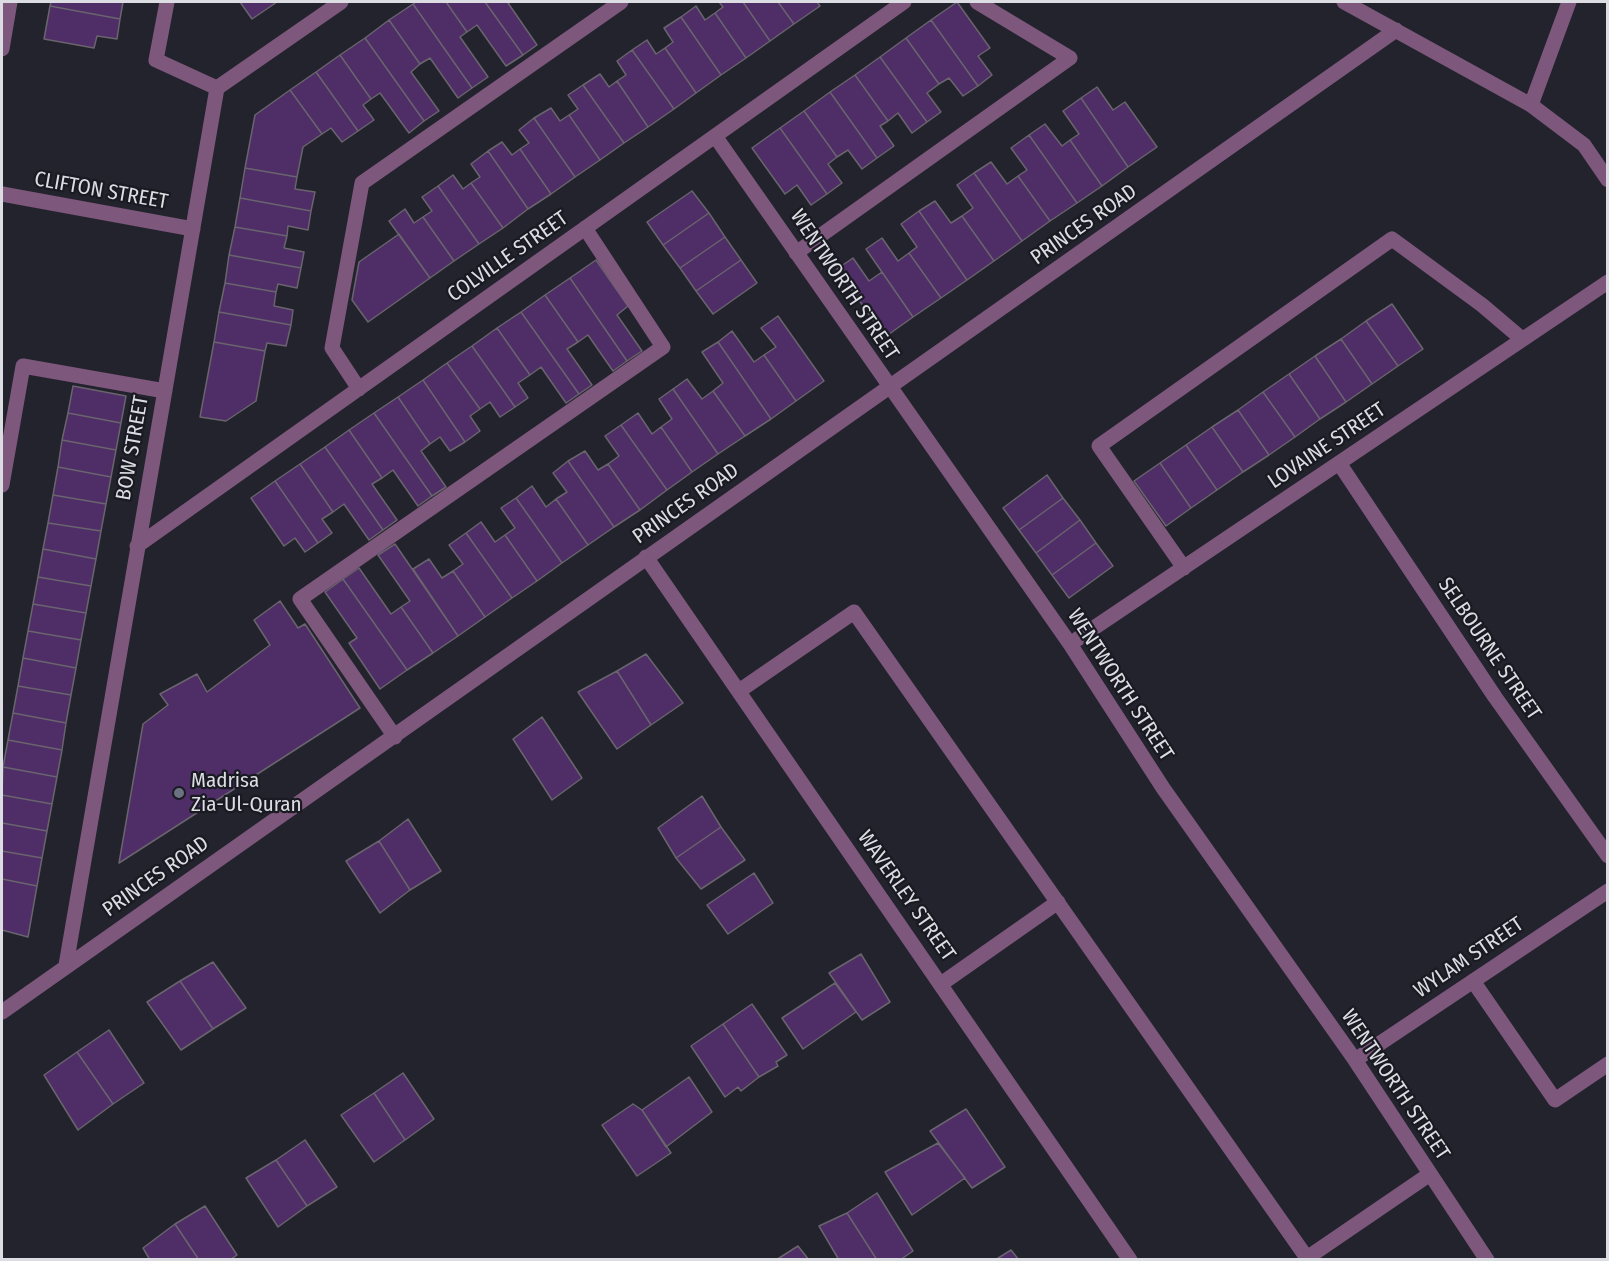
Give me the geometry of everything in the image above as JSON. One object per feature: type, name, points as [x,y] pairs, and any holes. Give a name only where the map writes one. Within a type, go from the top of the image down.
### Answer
[{"type":"street","points":[[2,49],[10,2]]},
{"type":"street","points":[[167,2],[156,60],[217,88],[341,2]]},
{"type":"street","points":[[359,389],[332,348],[362,183],[621,2]]},
{"type":"street","name":"COLVILLE STREET","points":[[137,546],[904,2]]},
{"type":"street","points":[[796,253],[1070,58],[977,2]]},
{"type":"street","points":[[1344,2],[1531,105],[1584,145],[1608,180]]},
{"type":"street","points":[[1531,105],[1569,2]]},
{"type":"street","name":"PRINCES ROAD","points":[[2,1012],[646,557],[890,389],[1396,30]]},
{"type":"street","name":"BOW STREET","points":[[66,965],[217,88]]},
{"type":"street","name":"WENTWORTH STREET","points":[[715,136],[1070,644],[1164,788],[1354,1060],[1487,1260]]},
{"type":"street","name":"CLIFTON STREET","points":[[2,194],[193,229]]},
{"type":"street","points":[[395,736],[300,599],[663,347],[585,228]]},
{"type":"street","points":[[1184,568],[1099,446],[1392,239],[1482,305],[1522,339]]},
{"type":"street","name":"LOVAINE STREET","points":[[1070,644],[1608,282]]},
{"type":"street","points":[[2,485],[23,366],[165,391]]},
{"type":"street","name":"SELBOURNE STREET","points":[[1339,463],[1495,697],[1608,856]]},
{"type":"street","name":"WAVERLEY STREET","points":[[646,557],[1130,1260]]},
{"type":"street","points":[[739,691],[854,612],[1307,1258],[1430,1174]]},
{"type":"street","name":"WYLAM STREET","points":[[1354,1060],[1608,891]]},
{"type":"street","points":[[941,984],[1058,902]]},
{"type":"street","points":[[1473,981],[1494,1015],[1555,1100],[1608,1064]]},
{"type":"building","points":[[51,2],[123,2],[120,19],[50,6]]},
{"type":"building","points":[[240,2],[277,2],[252,19]]},
{"type":"building","points":[[416,2],[446,2],[467,32],[460,37],[488,77],[472,88],[413,4]]},
{"type":"building","points":[[446,2],[485,2],[523,55],[506,66],[477,25],[467,32]]},
{"type":"building","points":[[485,2],[511,2],[508,3],[537,45],[523,55]]},
{"type":"building","points":[[719,2],[743,2],[770,41],[746,58],[715,13],[723,7]]},
{"type":"building","points":[[743,2],[778,2],[794,24],[770,41]]},
{"type":"building","points":[[778,2],[817,2],[820,6],[794,24]]},
{"type":"building","points":[[957,2],[990,48],[978,56],[992,75],[978,86],[931,20]]},
{"type":"building","points":[[413,4],[472,88],[458,98],[430,58],[420,64],[389,20]]},
{"type":"building","points":[[50,6],[120,19],[117,39],[97,36],[94,48],[44,39]]},
{"type":"building","points":[[696,6],[705,20],[715,13],[746,58],[721,75],[681,17]]},
{"type":"building","points":[[681,17],[721,75],[696,93],[665,48],[673,42],[664,28]]},
{"type":"building","points":[[389,20],[420,64],[411,72],[439,111],[424,121],[365,38]]},
{"type":"building","points":[[931,20],[978,86],[963,96],[949,78],[939,84],[906,38]]},
{"type":"building","points":[[365,38],[424,121],[409,133],[380,93],[371,99],[340,55]]},
{"type":"building","points":[[906,38],[939,84],[927,93],[941,112],[927,122],[880,57]]},
{"type":"building","points":[[647,40],[656,54],[665,48],[696,93],[674,109],[632,50]]},
{"type":"building","points":[[632,50],[674,109],[648,127],[617,81],[626,75],[617,61]]},
{"type":"building","points":[[340,55],[371,99],[363,105],[374,120],[358,131],[316,72]]},
{"type":"building","points":[[880,57],[927,122],[912,133],[898,113],[888,121],[855,75]]},
{"type":"building","points":[[316,72],[358,131],[342,142],[331,128],[322,134],[290,90]]},
{"type":"building","points":[[600,74],[609,87],[617,81],[648,127],[624,143],[583,85]]},
{"type":"building","points":[[855,75],[888,121],[880,126],[894,146],[877,158],[830,92]]},
{"type":"building","points":[[583,85],[624,143],[600,160],[569,115],[578,109],[568,95]]},
{"type":"building","points":[[1097,87],[1113,110],[1125,102],[1157,147],[1128,167],[1081,98]]},
{"type":"building","points":[[290,90],[322,134],[303,147],[297,177],[245,168],[255,115]]},
{"type":"building","points":[[830,92],[877,158],[862,169],[848,150],[837,157],[804,111]]},
{"type":"building","points":[[1081,98],[1128,167],[1102,186],[1070,140],[1079,134],[1063,111]]},
{"type":"building","points":[[551,108],[560,121],[569,115],[600,160],[575,177],[534,118]]},
{"type":"building","points":[[804,111],[837,157],[828,164],[842,183],[827,194],[780,128]]},
{"type":"building","points":[[534,118],[575,177],[551,194],[520,149],[529,143],[519,130]]},
{"type":"building","points":[[1045,124],[1062,146],[1070,140],[1102,186],[1077,203],[1029,135]]},
{"type":"building","points":[[780,128],[827,194],[811,205],[797,185],[785,194],[752,148]]},
{"type":"building","points":[[1029,135],[1077,203],[1050,221],[1018,176],[1027,170],[1011,148]]},
{"type":"building","points":[[502,142],[512,155],[520,149],[551,194],[528,209],[488,151]]},
{"type":"building","points":[[488,151],[528,209],[503,228],[471,183],[480,177],[471,164]]},
{"type":"building","points":[[991,162],[1007,184],[1018,176],[1050,221],[1022,241],[974,173]]},
{"type":"building","points":[[245,168],[297,177],[295,189],[315,192],[311,211],[240,198]]},
{"type":"building","points":[[974,173],[1022,241],[994,261],[962,216],[973,208],[957,185]]},
{"type":"building","points":[[453,175],[463,189],[471,183],[503,228],[479,244],[438,186]]},
{"type":"building","points":[[438,186],[479,244],[454,261],[423,217],[432,211],[422,197]]},
{"type":"building","points":[[692,191],[709,213],[663,245],[647,222]]},
{"type":"building","points":[[240,198],[311,211],[308,230],[288,226],[287,236],[235,227]]},
{"type":"building","points":[[935,201],[951,223],[962,216],[994,261],[967,280],[919,211]]},
{"type":"building","points":[[405,209],[414,223],[423,217],[454,261],[430,278],[389,221]]},
{"type":"building","points":[[919,211],[967,280],[941,298],[909,253],[917,247],[901,224]]},
{"type":"building","points":[[709,213],[725,237],[680,268],[663,245]]},
{"type":"building","points":[[235,227],[287,236],[284,248],[304,252],[301,268],[229,255]]},
{"type":"building","points":[[399,234],[430,278],[368,322],[352,300],[359,262]]},
{"type":"building","points":[[725,237],[741,260],[696,291],[680,268]]},
{"type":"building","points":[[882,238],[898,261],[909,253],[941,298],[913,317],[866,249]]},
{"type":"building","points":[[229,255],[301,268],[297,288],[278,284],[276,292],[225,283]]},
{"type":"building","points":[[853,258],[869,281],[882,272],[913,317],[885,337],[837,269]]},
{"type":"building","points":[[596,260],[628,306],[617,315],[642,351],[627,361],[570,278]]},
{"type":"building","points":[[741,260],[757,283],[713,314],[696,291]]},
{"type":"building","points":[[570,278],[627,361],[613,371],[588,335],[578,342],[545,295]]},
{"type":"building","points":[[225,283],[276,292],[274,306],[293,310],[291,325],[219,312]]},
{"type":"building","points":[[545,295],[578,342],[567,349],[592,385],[579,394],[521,312]]},
{"type":"building","points":[[1392,304],[1423,349],[1398,366],[1366,321]]},
{"type":"building","points":[[219,312],[291,325],[286,346],[267,343],[265,351],[214,342]]},
{"type":"building","points":[[521,312],[579,394],[566,403],[541,367],[530,375],[497,328]]},
{"type":"building","points":[[778,316],[824,381],[796,401],[764,355],[776,347],[761,328]]},
{"type":"building","points":[[1366,321],[1398,366],[1372,384],[1341,339]]},
{"type":"building","points":[[497,328],[530,375],[518,383],[528,398],[515,407],[472,346]]},
{"type":"building","points":[[732,331],[754,362],[764,355],[796,401],[771,419],[718,342]]},
{"type":"building","points":[[1341,339],[1372,384],[1346,402],[1315,356]]},
{"type":"building","points":[[214,342],[265,351],[256,401],[226,421],[200,417]]},
{"type":"building","points":[[718,342],[771,419],[745,436],[713,391],[723,383],[702,352]]},
{"type":"building","points":[[472,346],[515,407],[500,417],[490,402],[480,409],[447,363]]},
{"type":"building","points":[[1315,356],[1346,402],[1320,419],[1289,374]]},
{"type":"building","points":[[447,363],[480,409],[470,416],[480,431],[465,442],[423,380]]},
{"type":"building","points":[[1289,374],[1320,419],[1295,437],[1263,392]]},
{"type":"building","points":[[687,379],[702,399],[713,391],[745,436],[718,454],[673,389]]},
{"type":"building","points":[[423,380],[465,442],[450,451],[440,437],[430,444],[398,397]]},
{"type":"building","points":[[73,386],[126,396],[121,423],[68,413]]},
{"type":"building","points":[[673,389],[718,454],[692,472],[661,427],[672,419],[659,399]]},
{"type":"building","points":[[1263,392],[1295,437],[1269,455],[1238,410]]},
{"type":"building","points":[[398,397],[430,444],[421,451],[446,487],[432,496],[374,413]]},
{"type":"building","points":[[1238,410],[1269,455],[1243,472],[1212,427]]},
{"type":"building","points":[[68,413],[121,423],[116,450],[62,440]]},
{"type":"building","points":[[374,413],[432,496],[418,506],[393,470],[382,478],[349,430]]},
{"type":"building","points":[[638,413],[652,434],[661,427],[692,472],[667,490],[621,425]]},
{"type":"building","points":[[621,425],[667,490],[640,510],[608,464],[619,456],[605,436]]},
{"type":"building","points":[[1212,427],[1243,472],[1217,490],[1186,445]]},
{"type":"building","points":[[349,430],[382,478],[372,484],[397,520],[383,530],[325,447]]},
{"type":"building","points":[[62,440],[116,450],[111,477],[58,467]]},
{"type":"building","points":[[1186,445],[1217,490],[1191,508],[1160,463]]},
{"type":"building","points":[[325,447],[383,530],[369,540],[344,504],[333,512],[300,464]]},
{"type":"building","points":[[585,451],[598,470],[608,464],[640,510],[614,527],[568,461]]},
{"type":"building","points":[[568,461],[614,527],[588,545],[556,499],[567,492],[553,473]]},
{"type":"building","points":[[1160,463],[1191,508],[1166,526],[1134,481]]},
{"type":"building","points":[[300,464],[333,512],[322,519],[332,533],[318,543],[275,481]]},
{"type":"building","points":[[58,467],[111,477],[106,504],[53,495]]},
{"type":"building","points":[[1047,475],[1063,498],[1019,530],[1003,508]]},
{"type":"building","points":[[275,481],[318,543],[305,552],[295,538],[284,546],[251,498]]},
{"type":"building","points":[[532,486],[546,507],[556,499],[588,545],[562,563],[516,498]]},
{"type":"building","points":[[53,495],[106,504],[101,531],[48,523]]},
{"type":"building","points":[[516,498],[562,563],[537,581],[505,535],[515,528],[501,508]]},
{"type":"building","points":[[1063,498],[1080,520],[1036,553],[1019,530]]},
{"type":"building","points":[[1080,520],[1096,543],[1052,575],[1036,553]]},
{"type":"building","points":[[481,522],[495,542],[505,535],[537,581],[512,598],[466,533]]},
{"type":"building","points":[[48,523],[101,531],[96,559],[43,549]]},
{"type":"building","points":[[466,533],[512,598],[485,617],[453,571],[463,564],[449,545]]},
{"type":"building","points":[[1096,543],[1113,566],[1069,598],[1052,575]]},
{"type":"building","points":[[395,544],[458,636],[433,653],[401,607],[410,601],[378,555]]},
{"type":"building","points":[[43,549],[96,559],[91,586],[38,577]]},
{"type":"building","points":[[429,559],[442,578],[453,571],[485,617],[458,636],[413,569]]},
{"type":"building","points":[[359,568],[391,614],[401,607],[433,653],[407,670],[343,579]]},
{"type":"building","points":[[38,577],[91,586],[86,613],[33,604]]},
{"type":"building","points":[[343,579],[407,670],[380,689],[349,643],[357,638],[325,592]]},
{"type":"building","name":"Madrisa Zia-Ul-Quran","points":[[280,601],[298,628],[305,624],[360,708],[119,863],[143,724],[168,705],[160,694],[197,674],[207,692],[270,645],[254,620]]},
{"type":"building","points":[[33,604],[86,613],[81,640],[28,631]]},
{"type":"building","points":[[28,631],[81,640],[76,668],[23,658]]},
{"type":"building","points":[[646,654],[683,703],[651,725],[617,671]]},
{"type":"building","points":[[23,658],[76,668],[71,695],[18,686]]},
{"type":"building","points":[[617,671],[651,725],[617,749],[578,692]]},
{"type":"building","points":[[18,686],[71,695],[66,723],[13,713]]},
{"type":"building","points":[[13,713],[66,723],[62,750],[8,740]]},
{"type":"building","points":[[542,717],[582,778],[552,800],[513,739]]},
{"type":"building","points":[[8,740],[62,750],[57,777],[3,767]]},
{"type":"building","points":[[3,767],[57,777],[52,804],[2,795]]},
{"type":"building","points":[[2,795],[52,804],[47,831],[2,823]]},
{"type":"building","points":[[702,796],[721,827],[676,858],[658,828]]},
{"type":"building","points":[[408,819],[441,871],[410,890],[379,841]]},
{"type":"building","points":[[2,823],[47,831],[42,858],[2,851]]},
{"type":"building","points":[[721,827],[745,860],[701,889],[676,858]]},
{"type":"building","points":[[379,841],[410,890],[380,913],[346,861]]},
{"type":"building","points":[[2,851],[42,858],[37,886],[2,879]]},
{"type":"building","points":[[754,873],[773,903],[728,934],[707,905]]},
{"type":"building","points":[[2,879],[37,886],[28,937],[2,930]]},
{"type":"building","points":[[861,954],[890,1002],[862,1020],[829,973]]},
{"type":"building","points":[[213,962],[246,1008],[213,1029],[180,981]]},
{"type":"building","points":[[180,981],[213,1029],[181,1050],[147,1002]]},
{"type":"building","points":[[835,983],[856,1012],[803,1049],[782,1018]]},
{"type":"building","points":[[752,1004],[787,1055],[776,1062],[778,1066],[759,1077],[723,1024]]},
{"type":"building","points":[[723,1024],[759,1077],[741,1091],[738,1087],[725,1097],[691,1046]]},
{"type":"building","points":[[109,1030],[144,1083],[113,1104],[77,1052]]},
{"type":"building","points":[[77,1052],[113,1104],[78,1130],[44,1075]]},
{"type":"building","points":[[403,1073],[434,1119],[405,1140],[374,1093]]},
{"type":"building","points":[[689,1077],[712,1112],[666,1147],[642,1110]]},
{"type":"building","points":[[374,1093],[405,1140],[374,1162],[341,1115]]},
{"type":"building","points":[[633,1104],[642,1110],[671,1153],[637,1176],[602,1125]]},
{"type":"building","points":[[966,1109],[1005,1167],[972,1188],[930,1131]]},
{"type":"building","points":[[305,1140],[337,1187],[307,1206],[276,1160]]},
{"type":"building","points":[[938,1143],[965,1178],[912,1215],[885,1172]]},
{"type":"building","points":[[276,1160],[307,1206],[278,1227],[246,1178]]},
{"type":"building","points":[[877,1193],[913,1251],[900,1260],[877,1260],[847,1213]]},
{"type":"building","points":[[205,1206],[237,1255],[230,1260],[199,1260],[175,1224]]},
{"type":"building","points":[[847,1213],[877,1260],[839,1260],[819,1226]]},
{"type":"building","points":[[175,1224],[199,1260],[150,1260],[143,1248]]},
{"type":"building","points":[[798,1246],[809,1260],[776,1260]]},
{"type":"building","points":[[1011,1250],[1019,1260],[995,1260]]},
{"type":"place","name":"Madrisa Zia-Ul-Quran","points":[[179,793]]}]
